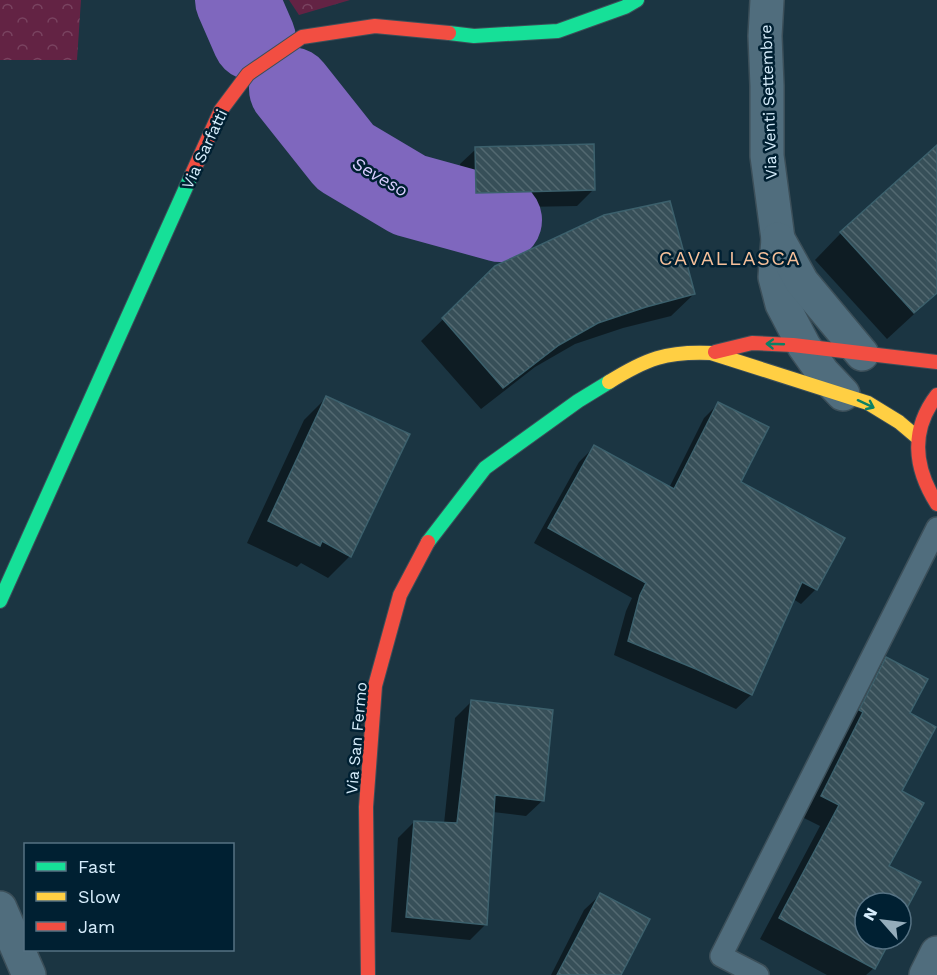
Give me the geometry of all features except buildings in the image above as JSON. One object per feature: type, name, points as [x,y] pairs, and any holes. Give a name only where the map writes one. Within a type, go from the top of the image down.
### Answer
[{"type":"main road","name":"Via Sarfatti","points":[[0,601],[220,110],[248,74],[302,38],[375,26],[474,36],[558,30],[625,7],[637,0]]},
{"type":"main road","points":[[711,353],[752,343],[804,346],[937,362]]},
{"type":"main road","name":"Via San Fermo","points":[[368,975],[366,807],[375,686],[400,595],[428,543],[485,468],[578,401],[637,365],[658,357],[685,352],[711,353]]},
{"type":"main road","points":[[711,353],[868,404],[898,422],[918,438]]},
{"type":"main road","points":[[937,395],[921,423],[918,438],[919,468],[930,495],[937,504]]},
{"type":"street","name":"Via Venti Settembre","points":[[767,0],[765,36],[767,156],[778,239],[775,269],[778,291],[804,346],[823,374],[843,394]]},
{"type":"street","name":"Via Venti Settembre","points":[[778,239],[802,282],[862,354]]},
{"type":"street","points":[[0,908],[29,975]]},
{"type":"street","points":[[926,975],[937,953]]},
{"type":"lane","points":[[758,975],[720,956],[937,528]]},
{"type":"green space","points":[[0,0],[81,0],[77,60],[0,60]]},
{"type":"green space","points":[[289,0],[350,0],[299,15]]},
{"type":"waterway","name":"Seveso","points":[[237,0],[254,39]]},
{"type":"waterway","name":"Seveso","points":[[291,89],[345,157],[409,195],[500,220]]},
{"type":"traffic: fast","points":[[449,33],[474,36],[558,31],[625,7],[637,0]]},
{"type":"traffic: fast","points":[[0,601],[192,174]]},
{"type":"traffic: fast","points":[[428,542],[485,468],[578,401],[609,382]]},
{"type":"traffic: slow","points":[[609,382],[634,367],[657,358],[681,353],[711,353],[868,403],[899,422],[918,438]]},
{"type":"traffic: jam","points":[[192,174],[221,110],[248,74],[302,37],[375,26],[449,33]]},
{"type":"traffic: jam","points":[[715,352],[752,343],[793,345],[937,362]]},
{"type":"traffic: jam","points":[[937,395],[922,422],[918,449],[924,477],[937,504]]},
{"type":"traffic: jam","points":[[368,975],[366,807],[375,686],[400,595],[428,542]]},
{"type":"district","name":"CAVALLASCA","points":[[730,258]]}]
